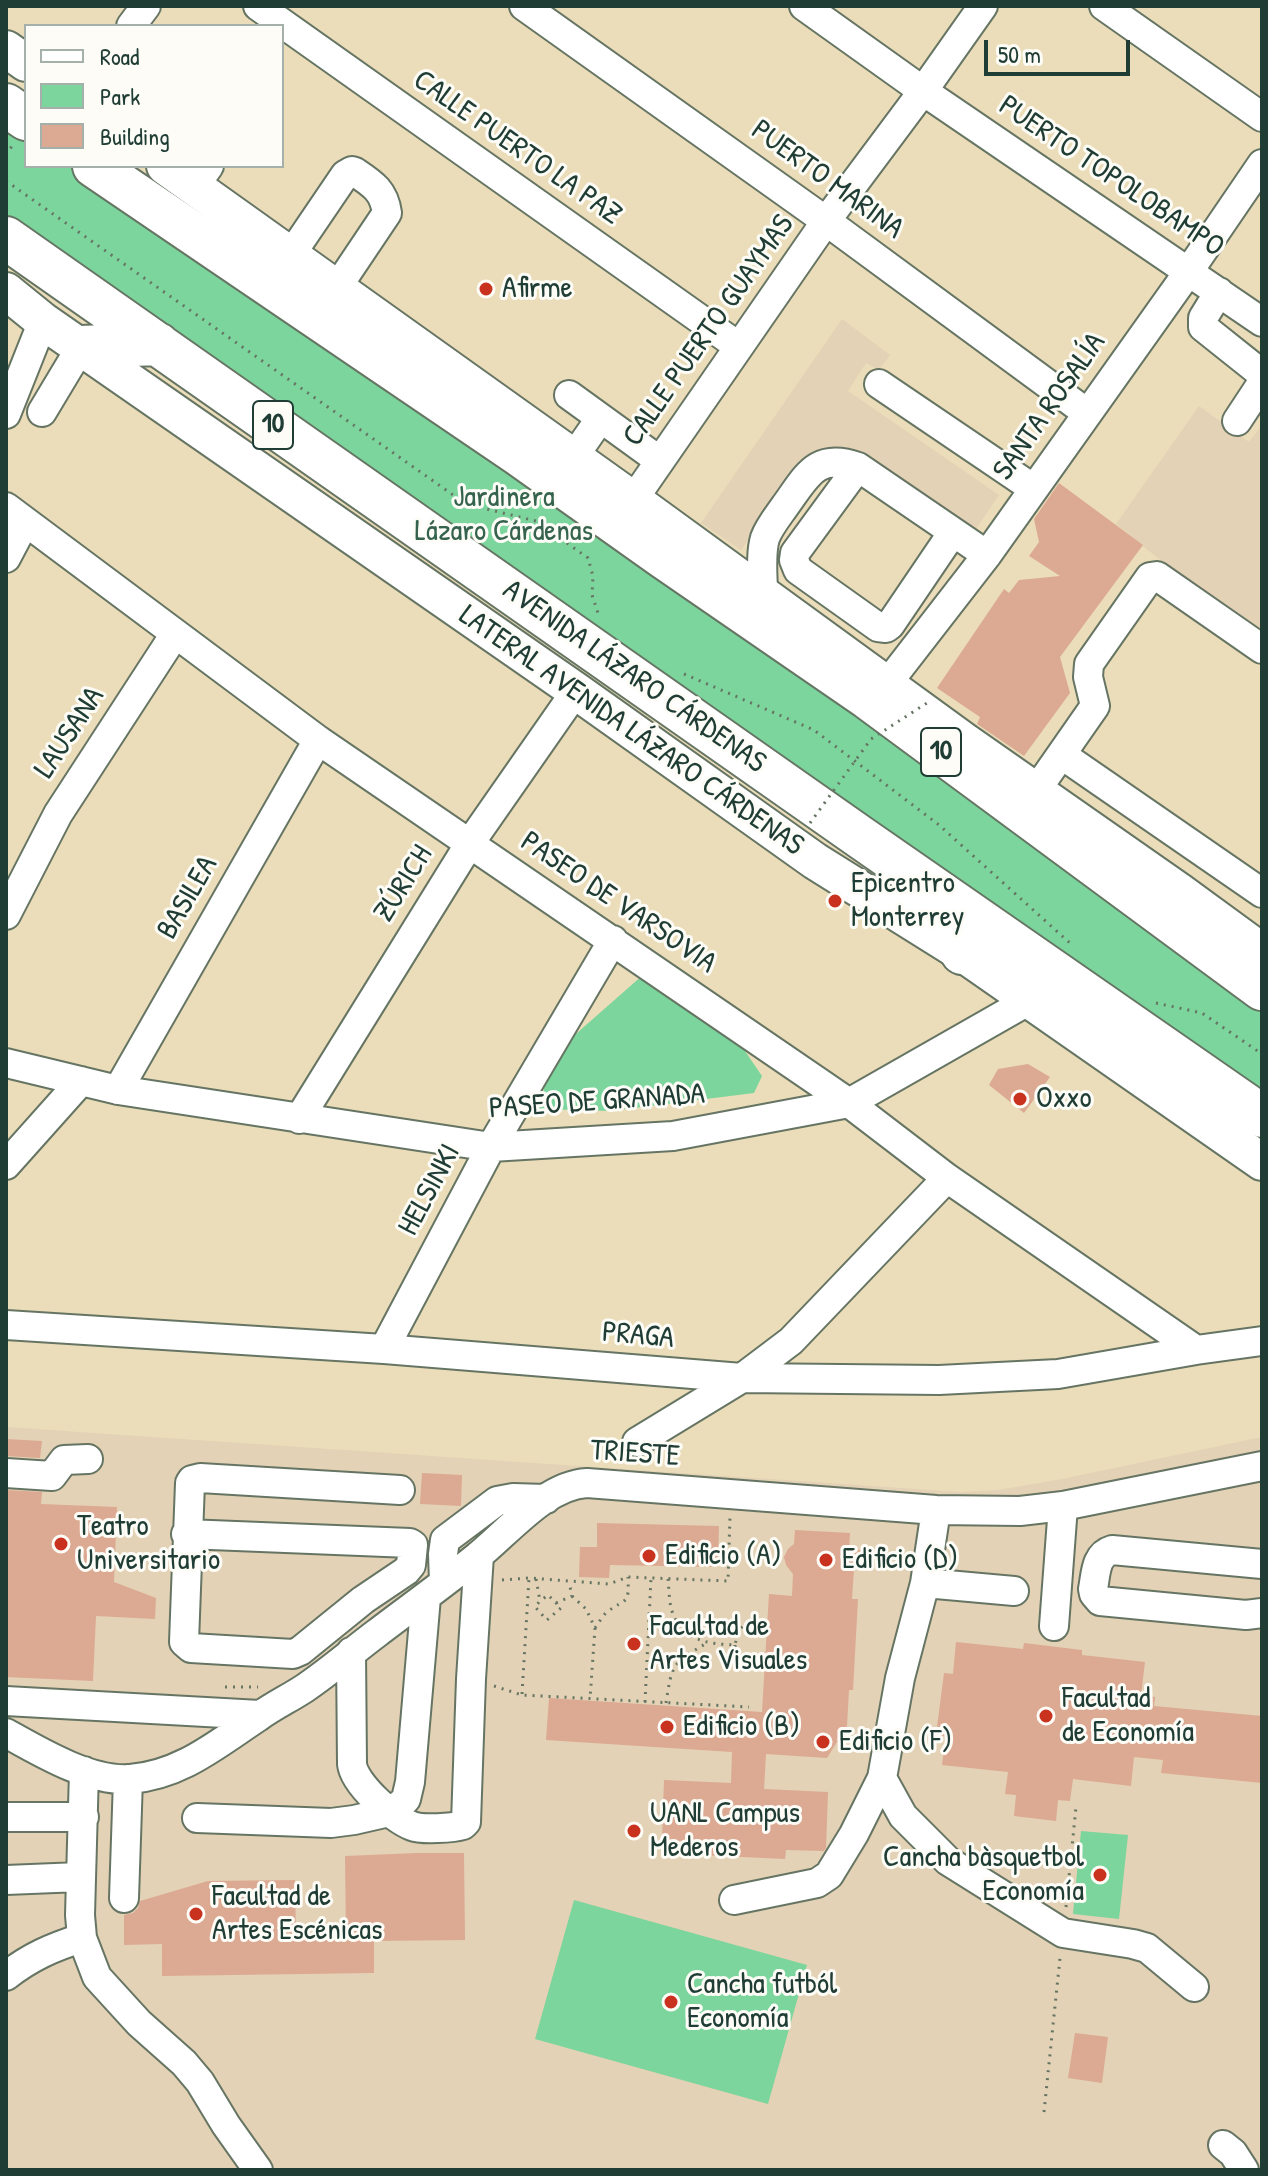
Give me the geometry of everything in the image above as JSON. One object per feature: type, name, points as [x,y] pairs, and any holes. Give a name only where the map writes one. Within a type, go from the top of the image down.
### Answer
[{"type":"highway","points":[[6,105],[24,118]]},
{"type":"highway","name":"10","points":[[97,168],[505,445],[868,698],[1262,989]]},
{"type":"highway","name":"AVENIDA LÁZARO CÁRDENAS","points":[[6,238],[1262,1116]]},
{"type":"highway","points":[[81,347],[158,344]]},
{"type":"highway","points":[[663,557],[709,570],[855,669],[908,695]]},
{"type":"highway","points":[[860,837],[863,853],[872,868],[942,924],[962,953]]},
{"type":"main road","points":[[6,49],[24,62]]},
{"type":"main road","points":[[172,168],[201,177],[290,256],[908,695],[1035,792],[1262,952]]},
{"type":"main road","name":"LATERAL AVENIDA LÁZARO CÁRDENAS","points":[[6,291],[43,321],[815,861],[962,953],[1262,1162]]},
{"type":"street","points":[[132,24],[146,6]]},
{"type":"street","name":"CALLE PUERTO LA PAZ","points":[[258,6],[283,24]]},
{"type":"street","name":"PUERTO MARINA","points":[[524,6],[826,221],[1087,413]]},
{"type":"street","name":"PUERTO TOPOLOBAMPO","points":[[804,6],[1262,322]]},
{"type":"street","name":"CALLE PUERTO GUAYMAS","points":[[633,500],[826,221],[983,6]]},
{"type":"street","points":[[1104,6],[1262,117]]},
{"type":"street","name":"CALLE PUERTO LA PAZ","points":[[284,24],[738,346]]},
{"type":"street","name":"SANTA ROSALÍA","points":[[908,695],[987,555],[1262,164]]},
{"type":"street","points":[[290,256],[345,175],[352,171],[374,184],[383,195],[387,213],[336,289]]},
{"type":"street","points":[[1219,292],[1203,318],[1203,327],[1262,374]]},
{"type":"street","points":[[6,414],[43,321]]},
{"type":"street","points":[[42,412],[81,347]]},
{"type":"street","points":[[1237,421],[1262,383]]},
{"type":"street","points":[[879,384],[1034,489]]},
{"type":"street","points":[[569,395],[660,461]]},
{"type":"street","points":[[573,458],[600,419]]},
{"type":"street","points":[[841,601],[777,604],[763,552],[766,534],[810,472],[833,462],[858,467],[987,555]]},
{"type":"street","points":[[858,467],[795,553],[794,560],[798,570],[878,627],[890,625],[953,532]]},
{"type":"street","points":[[6,558],[16,514]]},
{"type":"street","name":"PASEO DE VARSOVIA","points":[[16,514],[318,740],[849,1103],[947,1178],[1196,1350]]},
{"type":"street","points":[[1035,792],[1095,706],[1088,677],[1089,664],[1150,577],[1157,576],[1262,649]]},
{"type":"street","name":"LAUSANA","points":[[6,915],[58,814],[175,634]]},
{"type":"street","name":"ZÚRICH","points":[[299,1119],[470,843],[576,691]]},
{"type":"street","name":"BASILEA","points":[[118,1090],[318,740]]},
{"type":"street","points":[[1062,755],[1253,887],[1216,919]]},
{"type":"street","points":[[1180,892],[1208,856]]},
{"type":"street","name":"HELSINKI","points":[[384,1349],[491,1147],[613,940]]},
{"type":"street","name":"PASEO DE GRANADA","points":[[6,1063],[118,1090],[491,1147],[673,1136],[849,1103],[1028,1001]]},
{"type":"street","points":[[6,1165],[81,1081]]},
{"type":"street","name":"TRIESTE","points":[[637,1442],[742,1378],[791,1341],[947,1178]]},
{"type":"street","name":"PRAGA","points":[[6,1325],[384,1349],[742,1378],[939,1380],[1058,1374],[1262,1341]]},
{"type":"street","points":[[6,1473],[52,1476],[64,1460],[88,1459]]},
{"type":"street","name":"TRIESTE","points":[[6,1733],[66,1764],[115,1779],[162,1774],[180,1767],[305,1687],[435,1590],[478,1569],[546,1499],[574,1484],[936,1510],[1020,1511],[1063,1506],[1262,1466]]},
{"type":"street","points":[[186,1534],[413,1545],[409,1568],[293,1654],[191,1648],[184,1642],[186,1534],[190,1483],[195,1479],[400,1490]]},
{"type":"street","points":[[197,1818],[331,1823],[389,1812],[401,1804],[406,1799],[410,1782],[435,1590],[445,1540],[497,1501],[546,1499]]},
{"type":"street","points":[[1054,1626],[1063,1506]]},
{"type":"street","points":[[734,1900],[817,1883],[829,1875],[854,1834],[882,1778],[900,1678],[925,1583],[936,1510]]},
{"type":"street","points":[[1262,1564],[1112,1550],[1102,1554],[1099,1559],[1093,1589],[1100,1601],[1246,1615],[1262,1613]]},
{"type":"street","points":[[351,1652],[353,1772],[357,1779],[389,1812],[415,1827],[460,1827],[465,1823],[478,1569]]},
{"type":"street","points":[[925,1583],[1014,1591]]},
{"type":"street","points":[[363,1600],[395,1619]]},
{"type":"street","points":[[6,1701],[260,1715]]},
{"type":"street","points":[[84,1771],[80,1877],[82,1938],[97,1977],[200,2082],[258,2170]]},
{"type":"street","points":[[882,1778],[903,1816],[948,1861],[1063,1933],[1147,1948],[1194,1987]]},
{"type":"street","points":[[124,1898],[128,1779]]},
{"type":"street","points":[[6,1817],[84,1817]]},
{"type":"street","points":[[6,1880],[80,1877]]},
{"type":"street","points":[[6,1976],[35,1955],[82,1938]]},
{"type":"street","points":[[1223,2145],[1233,2153],[1244,2170]]},
{"type":"path","points":[[6,181],[466,504],[536,521],[588,558],[593,576],[592,595],[601,622]]},
{"type":"path","points":[[683,674],[814,730],[939,825],[1074,946]]},
{"type":"path","points":[[810,823],[871,739],[908,695]]},
{"type":"path","points":[[1152,1002],[1202,1013],[1262,1054]]},
{"type":"path","points":[[478,1569],[536,1579],[609,1584],[628,1577],[728,1581],[731,1495]]},
{"type":"path","points":[[595,1628],[606,1613],[622,1605],[629,1595],[628,1577]]},
{"type":"path","points":[[522,1695],[529,1578]]},
{"type":"path","points":[[645,1702],[651,1578]]},
{"type":"path","points":[[536,1579],[540,1601]]},
{"type":"path","points":[[668,1579],[672,1612],[683,1633],[707,1643],[735,1645]]},
{"type":"path","points":[[569,1581],[572,1596],[586,1609],[595,1628],[590,1699]]},
{"type":"path","points":[[548,1595],[561,1608],[547,1620],[535,1607],[540,1601],[548,1595]]},
{"type":"path","points":[[556,1603],[572,1596]]},
{"type":"path","points":[[741,1670],[735,1661],[735,1645],[738,1632],[745,1623]]},
{"type":"path","points":[[666,1703],[673,1666],[707,1643]]},
{"type":"path","points":[[471,1679],[522,1695],[749,1707]]},
{"type":"path","points":[[1044,2112],[1076,1807]]},
{"type":"shaded area","points":[[842,319],[890,355],[879,370],[866,363],[848,391],[999,495],[972,535],[838,447],[820,472],[803,462],[741,550],[701,523]]},
{"type":"shaded area","points":[[1199,406],[1249,442],[1262,425],[1262,635],[1192,586],[1116,524]]},
{"type":"shaded area","name":"UANL Campus Mederos","points":[[6,1427],[960,1492],[998,1490],[1062,1479],[1262,1437],[1262,2170],[6,2170]]},
{"type":"green space","name":"Jardinera Lázaro Cárdenas","points":[[6,105],[24,118],[24,168],[97,168],[1262,998],[1262,1097],[6,238]]},
{"type":"green space","points":[[644,974],[732,1032],[762,1076],[754,1093],[610,1111],[539,1109],[552,1055]]},
{"type":"green space","name":"Cancha bàsquetbol Economía","points":[[1081,1831],[1128,1835],[1119,1919],[1073,1914]]},
{"type":"green space","name":"Cancha futból Economía","points":[[574,1900],[807,1965],[768,2104],[535,2039]]},
{"type":"building","points":[[1059,483],[1143,545],[1060,657],[1070,693],[1024,756],[977,724],[980,717],[937,688],[1004,589],[1009,593],[1019,580],[1060,576],[1029,556],[1039,542],[1034,519]]},
{"type":"building","name":"Oxxo","points":[[1028,1064],[1050,1077],[1024,1113],[989,1085],[998,1069]]},
{"type":"building","points":[[6,1439],[42,1441],[40,1458],[6,1456]]},
{"type":"building","points":[[422,1473],[462,1475],[461,1506],[420,1504]]},
{"type":"building","name":"Teatro Universitario","points":[[6,1490],[42,1492],[41,1504],[117,1507],[114,1582],[156,1598],[155,1619],[96,1616],[93,1681],[6,1677]]},
{"type":"building","name":"Edificio (A)","points":[[597,1523],[719,1526],[718,1567],[610,1565],[609,1578],[579,1577],[580,1547],[597,1547]]},
{"type":"building","points":[[795,1530],[850,1533],[849,1550],[867,1550],[866,1570],[854,1569],[852,1599],[858,1599],[853,1690],[849,1690],[847,1726],[827,1758],[766,1754],[764,1789],[828,1792],[826,1848],[824,1851],[786,1850],[785,1859],[700,1855],[700,1842],[662,1840],[664,1780],[731,1783],[732,1752],[546,1740],[549,1698],[762,1712],[769,1594],[792,1596],[793,1574],[784,1557],[794,1544]]},
{"type":"building","name":"Facultad de Economía","points":[[956,1642],[1023,1649],[1024,1643],[1082,1650],[1082,1655],[1145,1662],[1141,1695],[1155,1697],[1154,1706],[1262,1716],[1262,1783],[1161,1773],[1163,1760],[1134,1757],[1131,1786],[1073,1779],[1070,1801],[1058,1800],[1056,1821],[1014,1816],[1016,1795],[1005,1794],[1008,1772],[942,1765],[946,1736],[936,1735],[944,1673],[953,1674]]},
{"type":"building","name":"Facultad de Artes Escénicas","points":[[464,1853],[465,1940],[374,1941],[374,1973],[162,1976],[162,1944],[124,1945],[124,1915],[133,1913],[140,1901],[208,1881],[295,1880],[296,1938],[346,1937],[345,1856]]},
{"type":"building","points":[[1075,2033],[1108,2037],[1102,2083],[1068,2078]]},
{"type":"place","name":"Afirme","points":[[486,289]]},
{"type":"place","name":"Epicentro Monterrey","points":[[835,901]]},
{"type":"place","name":"Oxxo","points":[[1020,1099]]},
{"type":"place","name":"Teatro Universitario","points":[[61,1544]]},
{"type":"place","name":"Edificio (A)","points":[[649,1556]]},
{"type":"place","name":"Edificio (D)","points":[[826,1560]]},
{"type":"place","name":"Facultad de Artes Visuales","points":[[634,1644]]},
{"type":"place","name":"Facultad de Economía","points":[[1046,1716]]},
{"type":"place","name":"Edificio (B)","points":[[667,1727]]},
{"type":"place","name":"Edificio (F)","points":[[823,1742]]},
{"type":"place","name":"UANL Campus Mederos","points":[[634,1831]]},
{"type":"place","name":"Cancha bàsquetbol Economía","points":[[1100,1875]]},
{"type":"place","name":"Facultad de Artes Escénicas","points":[[196,1914]]},
{"type":"place","name":"Cancha futból Economía","points":[[671,2002]]}]
